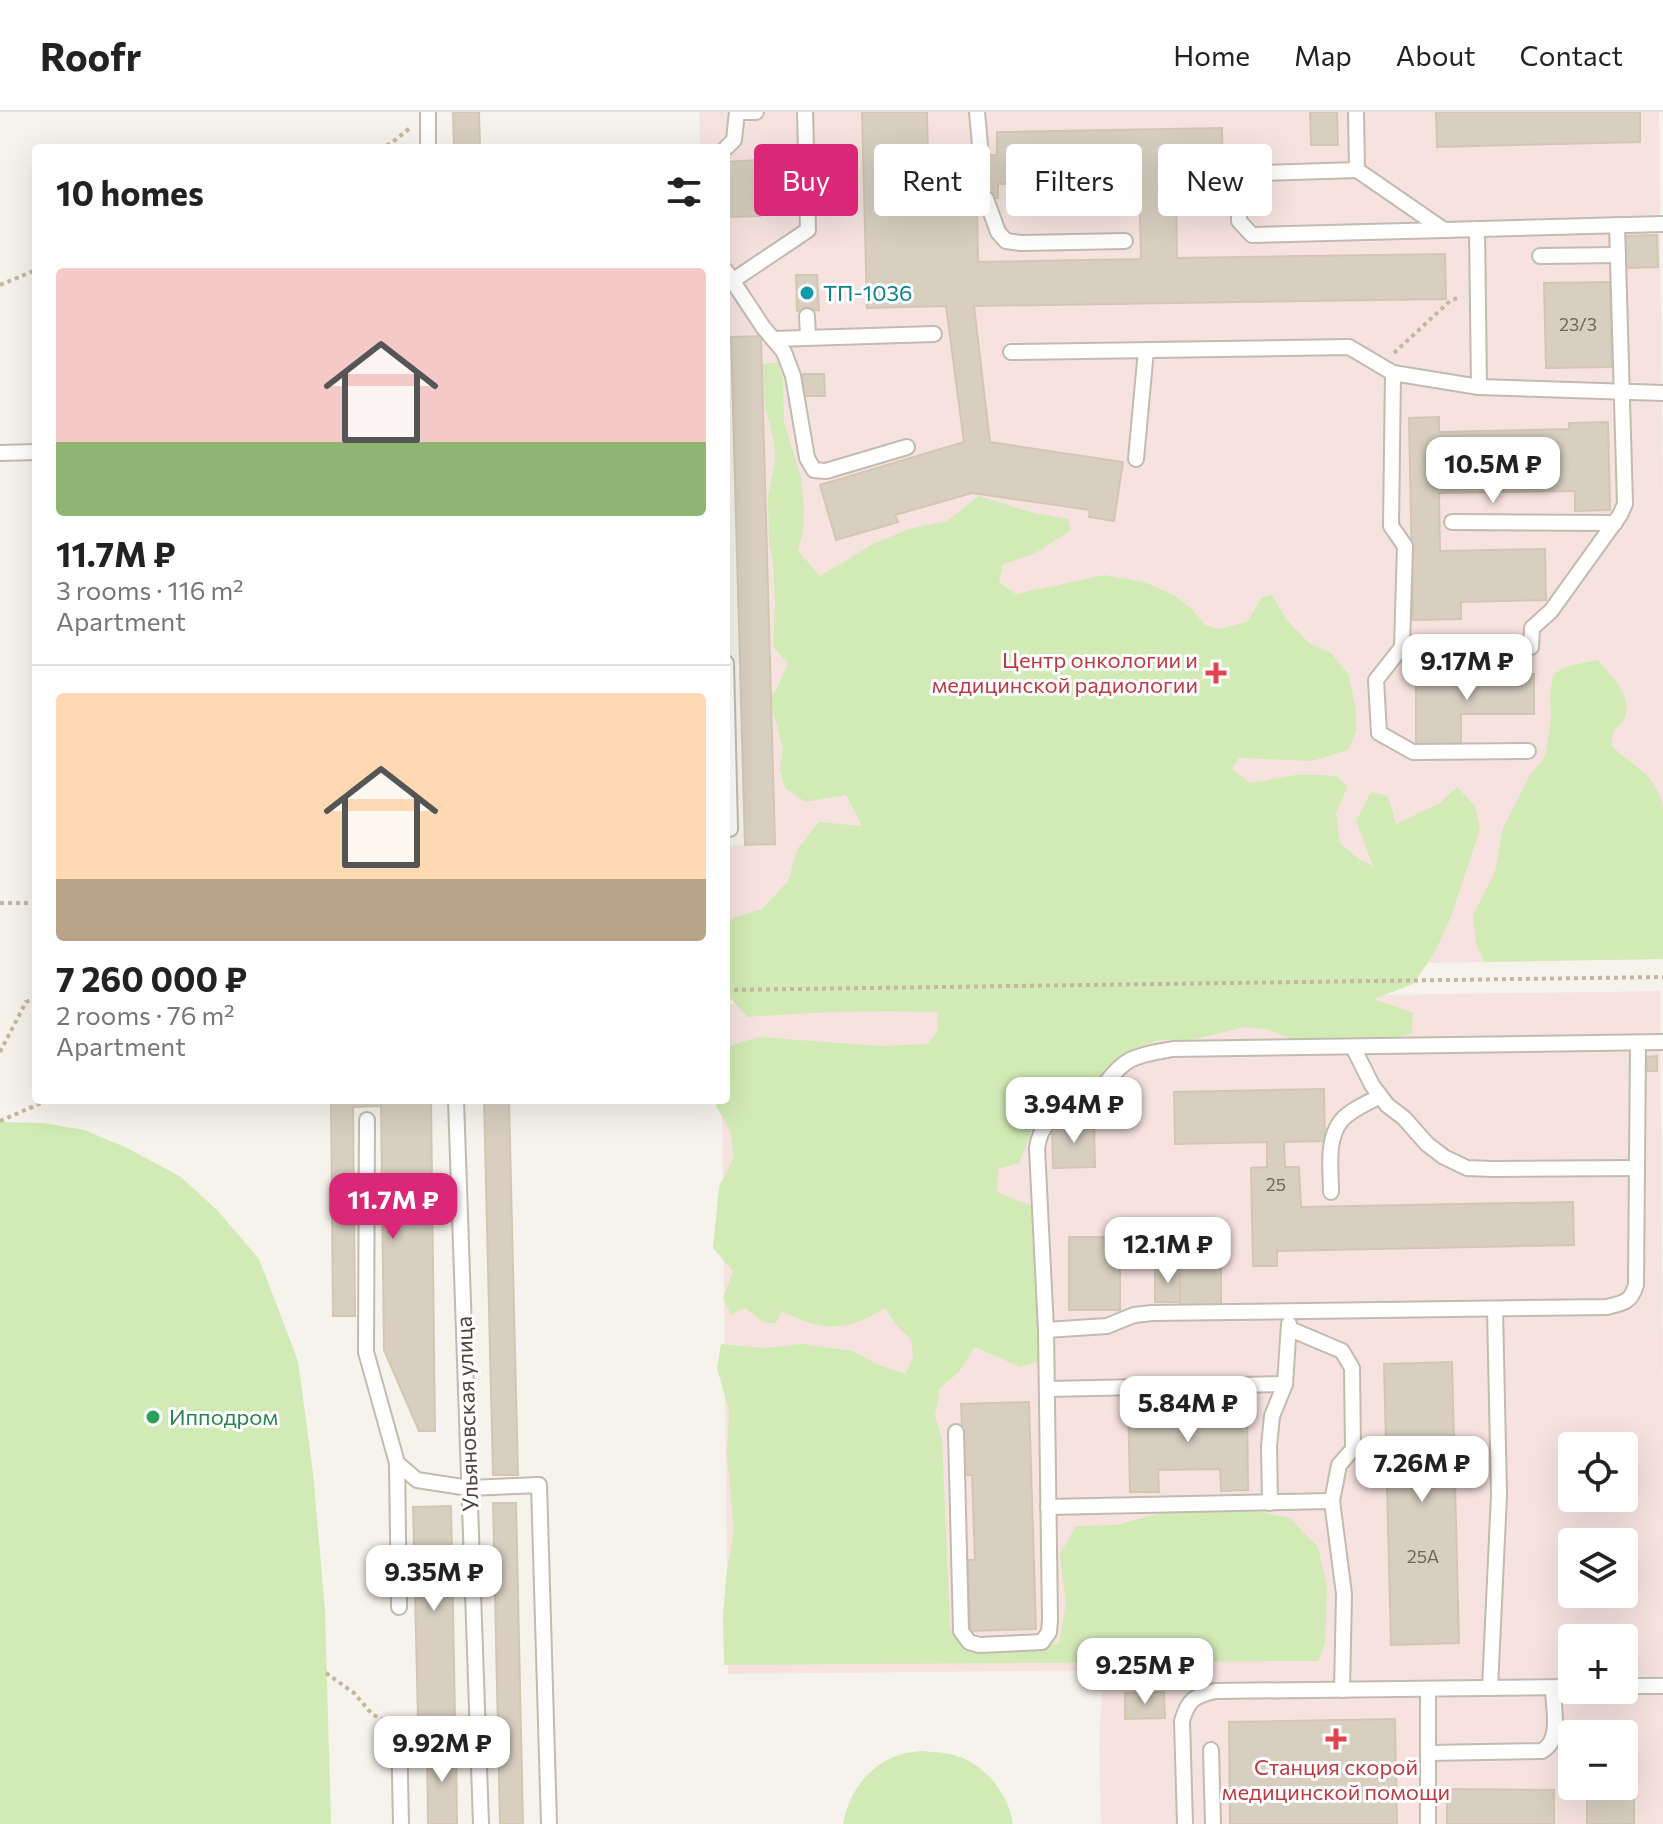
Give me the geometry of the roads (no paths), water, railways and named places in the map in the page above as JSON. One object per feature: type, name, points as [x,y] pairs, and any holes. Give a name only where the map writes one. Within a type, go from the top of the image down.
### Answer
[{"type":"lane","points":[[730,144],[734,140],[737,112],[756,112]]},
{"type":"lane","points":[[730,275],[808,230],[805,112]]},
{"type":"lane","points":[[977,112],[980,144]]},
{"type":"lane","points":[[1356,112],[1357,170]]},
{"type":"lane","points":[[428,113],[428,144]]},
{"type":"lane","points":[[1444,230],[1357,170],[1260,173],[1244,185],[1239,199],[1239,221],[1252,235],[1444,230],[1617,225],[1663,224]]},
{"type":"lane","points":[[990,210],[998,232],[1006,241],[1125,241]]},
{"type":"lane","points":[[1402,647],[1531,647],[1532,628],[1551,611],[1615,523],[1625,504],[1617,225]]},
{"type":"lane","points":[[1477,229],[1479,387]]},
{"type":"lane","points":[[1540,256],[1618,255]]},
{"type":"lane","points":[[730,278],[784,352],[793,376],[807,458],[814,470],[826,471],[907,447]]},
{"type":"lane","points":[[807,316],[808,337]]},
{"type":"lane","points":[[773,339],[934,334]]},
{"type":"lane","points":[[1011,352],[1349,347],[1387,369],[1479,387],[1663,393]]},
{"type":"lane","points":[[1136,459],[1146,350]]},
{"type":"lane","points":[[1387,369],[1391,526],[1405,546],[1402,647],[1376,680],[1379,733],[1413,752],[1528,751]]},
{"type":"lane","points":[[0,453],[32,452]]},
{"type":"lane","points":[[1452,522],[1615,523]]},
{"type":"lane","points":[[956,1432],[961,1631],[969,1642],[979,1645],[1042,1642],[1049,1632],[1046,1330],[1037,1148],[1039,1134],[1056,1115],[1092,1097],[1126,1062],[1142,1054],[1173,1049],[1663,1042]]},
{"type":"lane","points":[[1046,1330],[1107,1326],[1134,1315],[1152,1313],[1607,1307],[1622,1304],[1632,1297],[1636,1285],[1638,1043]]},
{"type":"lane","points":[[1353,1047],[1372,1085],[1387,1105],[1404,1118],[1427,1144],[1444,1157],[1467,1168],[1637,1168]]},
{"type":"lane","points":[[1331,1192],[1330,1153],[1334,1135],[1342,1120],[1380,1096]]},
{"type":"lane","name":"Ульяновская улица","points":[[456,1104],[481,1824]]},
{"type":"lane","points":[[367,1120],[366,1352],[397,1463],[399,1607]]},
{"type":"lane","points":[[1490,1688],[1499,1495],[1495,1309]]},
{"type":"lane","points":[[1270,1503],[1269,1446],[1272,1416],[1285,1384],[1289,1311]]},
{"type":"lane","points":[[1290,1329],[1342,1351],[1352,1368],[1353,1449],[1339,1465],[1332,1501],[1344,1594],[1342,1690]]},
{"type":"lane","points":[[1047,1389],[1285,1384]]},
{"type":"lane","points":[[397,1463],[417,1480],[469,1488],[539,1485],[549,1824]]},
{"type":"lane","points":[[1048,1507],[1332,1501]]},
{"type":"lane","points":[[1638,1686],[1663,1686]]},
{"type":"lane","points":[[1428,1753],[1542,1751],[1550,1746],[1554,1737],[1553,1688]]},
{"type":"lane","points":[[1185,1824],[1182,1721],[1185,1709],[1192,1700],[1215,1691],[1558,1688]]},
{"type":"lane","points":[[1428,1690],[1428,1824]]},
{"type":"lane","points":[[401,1824],[399,1728],[477,1728]]},
{"type":"lane","points":[[1211,1750],[1213,1824]]},
{"type":"place","name":"ТП-1036","points":[[807,293]]},
{"type":"place","name":"Центр онкологии и медицинской радиологии","points":[[1216,673]]},
{"type":"place","name":"Ипподром","points":[[153,1417]]},
{"type":"place","name":"Станция скорой медицинской помощи","points":[[1336,1739]]}]
